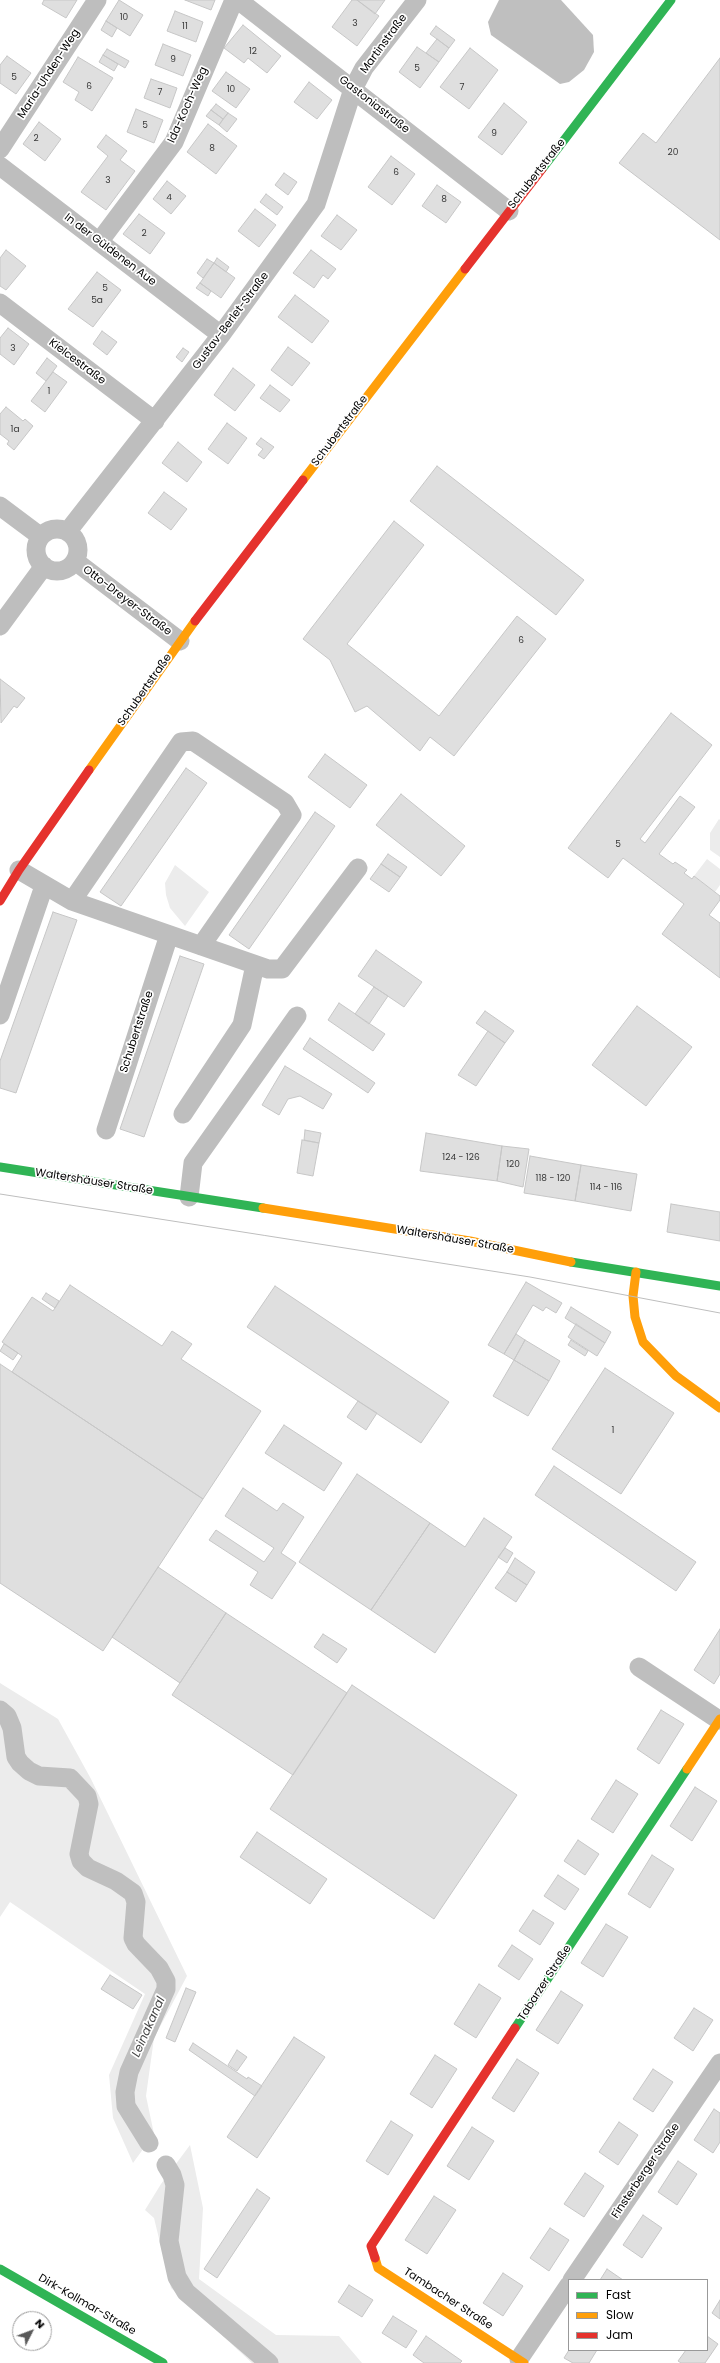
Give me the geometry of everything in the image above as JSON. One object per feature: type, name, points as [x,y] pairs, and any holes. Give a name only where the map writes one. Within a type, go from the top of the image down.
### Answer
[{"type":"street","name":"Maria-Uhden-Weg","points":[[0,149],[97,0]]},
{"type":"street","name":"Ida-Koch-Weg","points":[[99,242],[174,142],[234,0]]},
{"type":"street","name":"Gastoniastraße","points":[[238,0],[509,211]]},
{"type":"street","name":"Martinstraße","points":[[353,89],[364,68],[417,0]]},
{"type":"street","name":"Schubertstraße","points":[[0,901],[19,870],[180,641],[671,0]]},
{"type":"street","name":"Gustav-Berlet-Straße","points":[[68,531],[221,335],[316,204],[353,89]]},
{"type":"street","name":"In der Güldenen Aue","points":[[0,166],[221,335]]},
{"type":"street","name":"Kielcestraße","points":[[0,303],[155,421]]},
{"type":"street","points":[[0,506],[40,536]]},
{"type":"street","points":[[54,528],[68,531],[73,536],[78,548],[75,561],[70,566],[57,571],[44,566],[36,554],[36,547],[40,536],[54,528]]},
{"type":"street","name":"Otto-Dreyer-Straße","points":[[75,561],[180,641]]},
{"type":"street","points":[[0,626],[44,566]]},
{"type":"street","points":[[72,901],[181,742],[193,741],[285,803],[292,815],[201,946]]},
{"type":"street","points":[[19,870],[72,901],[268,970],[282,969],[358,868]]},
{"type":"street","points":[[0,1015],[44,886]]},
{"type":"street","name":"Schubertstraße","points":[[106,1130],[168,934]]},
{"type":"street","points":[[183,1114],[242,1025],[254,965]]},
{"type":"street","points":[[189,1197],[193,1163],[297,1016]]},
{"type":"street","name":"Waltershäuser Straße","points":[[0,1167],[463,1240],[543,1257],[720,1286]]},
{"type":"street","points":[[636,1272],[633,1296],[635,1317],[643,1342],[671,1372],[720,1408]]},
{"type":"street","name":"Tabarzer Straße","points":[[371,2246],[720,1720],[639,1667]]},
{"type":"street","name":"Finsterberger Straße","points":[[573,2279],[720,2063]]},
{"type":"street","name":"Tambacher Straße","points":[[371,2246],[378,2268],[521,2361]]},
{"type":"street","name":"Dirk-Kollmar-Straße","points":[[0,2269],[163,2363]]},
{"type":"street","points":[[521,2361],[568,2287]]},
{"type":"shaded area","points":[[499,0],[561,0],[593,35],[594,52],[584,70],[569,82],[560,84],[491,35],[488,22]]},
{"type":"shaded area","points":[[719,819],[720,857],[710,850],[710,833]]},
{"type":"shaded area","points":[[707,859],[720,869],[720,885],[715,892],[694,876]]},
{"type":"shaded area","points":[[175,865],[209,892],[185,926],[170,908],[166,895],[165,883]]},
{"type":"shaded area","points":[[0,1683],[58,1719],[91,1779],[187,1976],[154,2038],[146,2096],[154,2134],[133,2163],[113,2118],[109,2075],[145,1994],[10,1902],[0,1917]]},
{"type":"shaded area","points":[[190,2145],[203,2208],[199,2279],[276,2335],[339,2336],[362,2363],[252,2363],[171,2288],[154,2218],[145,2210],[161,2184]]},
{"type":"building","points":[[44,0],[77,0],[66,18],[42,4]]},
{"type":"building","points":[[119,0],[143,15],[130,36],[106,21]]},
{"type":"building","points":[[185,0],[215,0],[211,10]]},
{"type":"building","points":[[352,0],[357,0],[379,16],[357,46],[332,27]]},
{"type":"building","points":[[357,0],[385,0],[375,14]]},
{"type":"building","points":[[175,11],[203,22],[196,42],[167,31]]},
{"type":"building","points":[[106,21],[117,28],[112,37],[101,30]]},
{"type":"building","points":[[243,25],[281,56],[267,73],[248,58],[244,63],[224,48]]},
{"type":"building","points":[[436,26],[455,40],[449,48],[430,34]]},
{"type":"building","points":[[437,39],[449,48],[439,62],[426,53]]},
{"type":"building","points":[[163,44],[191,55],[183,76],[155,65]]},
{"type":"building","points":[[417,47],[439,62],[420,88],[399,72]]},
{"type":"building","points":[[470,48],[498,70],[469,109],[440,87]]},
{"type":"building","points":[[107,49],[129,61],[125,68],[103,55]]},
{"type":"building","points":[[103,55],[118,64],[114,71],[99,62]]},
{"type":"building","points":[[7,56],[31,73],[16,94],[0,83],[0,65]]},
{"type":"building","points":[[78,57],[113,78],[92,111],[75,100],[79,92],[63,82]]},
{"type":"building","points":[[720,58],[720,240],[619,163],[643,133],[656,143]]},
{"type":"building","points":[[226,72],[250,89],[236,108],[212,91]]},
{"type":"building","points":[[151,79],[177,88],[170,108],[144,98]]},
{"type":"building","points":[[309,82],[332,100],[317,119],[294,102]]},
{"type":"building","points":[[504,103],[527,122],[502,155],[478,137]]},
{"type":"building","points":[[216,104],[228,113],[223,119],[211,110]]},
{"type":"building","points":[[136,109],[163,120],[154,143],[127,132]]},
{"type":"building","points":[[211,110],[223,119],[219,125],[206,116]]},
{"type":"building","points":[[228,113],[237,119],[227,132],[219,125]]},
{"type":"building","points":[[39,122],[61,139],[45,161],[23,144]]},
{"type":"building","points":[[208,124],[237,146],[216,174],[187,152]]},
{"type":"building","points":[[106,135],[127,151],[120,160],[135,171],[106,210],[81,192],[108,156],[97,147]]},
{"type":"building","points":[[391,156],[415,174],[392,205],[368,187]]},
{"type":"building","points":[[284,173],[297,182],[288,195],[275,185]]},
{"type":"building","points":[[167,181],[186,196],[171,214],[153,199]]},
{"type":"building","points":[[437,185],[461,202],[446,223],[422,206]]},
{"type":"building","points":[[266,194],[283,207],[277,215],[260,202]]},
{"type":"building","points":[[255,209],[276,225],[259,247],[238,231]]},
{"type":"building","points":[[139,214],[165,233],[150,254],[123,234]]},
{"type":"building","points":[[337,215],[357,230],[341,250],[321,236]]},
{"type":"building","points":[[6,250],[26,266],[6,290],[0,286],[0,258]]},
{"type":"building","points":[[311,250],[336,269],[328,279],[323,275],[314,288],[293,273]]},
{"type":"building","points":[[217,258],[229,267],[226,272],[214,263]]},
{"type":"building","points":[[207,259],[214,263],[203,278],[197,273]]},
{"type":"building","points":[[214,263],[235,278],[221,298],[200,283]]},
{"type":"building","points":[[97,272],[121,290],[93,327],[68,309]]},
{"type":"building","points":[[200,283],[211,291],[208,296],[196,288]]},
{"type":"building","points":[[295,295],[329,321],[312,343],[278,317]]},
{"type":"building","points":[[8,328],[29,344],[14,365],[0,354],[0,338]]},
{"type":"building","points":[[102,331],[117,342],[107,355],[93,344]]},
{"type":"building","points":[[288,347],[310,363],[292,386],[271,370]]},
{"type":"building","points":[[183,348],[189,352],[182,362],[176,357]]},
{"type":"building","points":[[47,358],[57,366],[46,381],[36,373]]},
{"type":"building","points":[[233,368],[255,385],[235,411],[214,395]]},
{"type":"building","points":[[53,372],[67,382],[45,412],[31,401]]},
{"type":"building","points":[[270,385],[290,400],[280,412],[260,398]]},
{"type":"building","points":[[6,407],[23,421],[25,419],[33,426],[14,450],[7,444],[9,441],[0,434],[0,414]]},
{"type":"building","points":[[227,423],[247,438],[228,464],[208,449]]},
{"type":"building","points":[[261,438],[274,447],[264,459],[258,455],[263,449],[256,444]]},
{"type":"building","points":[[178,442],[202,462],[187,482],[162,463]]},
{"type":"building","points":[[437,466],[584,580],[556,615],[410,501]]},
{"type":"building","points":[[164,492],[187,509],[171,530],[148,513]]},
{"type":"building","points":[[394,521],[424,545],[347,644],[439,716],[517,616],[546,639],[454,756],[430,737],[420,751],[367,706],[355,712],[330,660],[303,639]]},
{"type":"building","points":[[0,679],[25,698],[17,708],[14,706],[1,723]]},
{"type":"building","points":[[671,713],[712,745],[640,839],[645,843],[680,796],[695,807],[659,854],[673,864],[675,862],[687,870],[684,873],[692,879],[694,876],[720,896],[720,900],[709,915],[720,923],[720,978],[662,934],[684,904],[623,858],[608,878],[568,848]]},
{"type":"building","points":[[325,754],[367,785],[350,808],[308,777]]},
{"type":"building","points":[[186,768],[207,783],[121,906],[100,892]]},
{"type":"building","points":[[401,794],[465,846],[441,876],[376,825]]},
{"type":"building","points":[[315,812],[335,826],[249,949],[229,935]]},
{"type":"building","points":[[388,854],[407,867],[400,877],[381,864]]},
{"type":"building","points":[[381,864],[400,877],[389,892],[370,879]]},
{"type":"building","points":[[53,912],[77,920],[16,1093],[0,1088],[0,1061]]},
{"type":"building","points":[[376,950],[422,982],[404,1007],[358,976]]},
{"type":"building","points":[[180,956],[204,964],[144,1137],[120,1129]]},
{"type":"building","points":[[374,987],[388,996],[369,1024],[355,1014]]},
{"type":"building","points":[[339,1003],[385,1034],[373,1051],[328,1020]]},
{"type":"building","points":[[637,1006],[692,1047],[646,1106],[592,1065]]},
{"type":"building","points":[[485,1011],[514,1031],[505,1043],[476,1023]]},
{"type":"building","points":[[488,1031],[505,1043],[476,1086],[458,1075]]},
{"type":"building","points":[[310,1038],[375,1083],[368,1093],[303,1049]]},
{"type":"building","points":[[285,1066],[332,1094],[323,1109],[300,1096],[288,1099],[279,1115],[262,1105]]},
{"type":"building","points":[[305,1130],[321,1133],[319,1143],[304,1140]]},
{"type":"building","points":[[426,1133],[502,1146],[497,1181],[420,1171]]},
{"type":"building","points":[[302,1140],[319,1143],[313,1176],[297,1173]]},
{"type":"building","points":[[502,1146],[529,1149],[523,1187],[497,1181]]},
{"type":"building","points":[[530,1156],[581,1165],[575,1201],[524,1193]]},
{"type":"building","points":[[581,1165],[637,1174],[631,1211],[575,1201]]},
{"type":"building","points":[[671,1204],[720,1212],[720,1241],[667,1232]]},
{"type":"building","points":[[526,1282],[562,1303],[556,1313],[546,1307],[543,1311],[533,1305],[504,1354],[488,1345]]},
{"type":"building","points":[[70,1285],[162,1346],[172,1331],[192,1344],[181,1359],[261,1411],[203,1499],[12,1372],[22,1356],[2,1342],[32,1297],[53,1311]]},
{"type":"building","points":[[275,1286],[449,1402],[421,1443],[247,1327]]},
{"type":"building","points":[[46,1293],[59,1301],[55,1308],[42,1299]]},
{"type":"building","points":[[571,1307],[611,1332],[605,1343],[565,1318]]},
{"type":"building","points":[[576,1324],[605,1343],[597,1356],[568,1337]]},
{"type":"building","points":[[516,1334],[525,1340],[514,1360],[504,1354]]},
{"type":"building","points":[[525,1340],[560,1361],[549,1381],[514,1360]]},
{"type":"building","points":[[571,1340],[588,1351],[585,1356],[568,1345]]},
{"type":"building","points":[[4,1344],[18,1353],[13,1360],[0,1351]]},
{"type":"building","points":[[514,1360],[549,1381],[528,1416],[493,1396]]},
{"type":"building","points":[[0,1364],[203,1499],[103,1651],[0,1583]]},
{"type":"building","points":[[605,1368],[674,1413],[621,1494],[552,1449]]},
{"type":"building","points":[[358,1401],[377,1413],[366,1430],[347,1417]]},
{"type":"building","points":[[284,1425],[342,1463],[324,1491],[265,1453]]},
{"type":"building","points":[[554,1466],[696,1562],[676,1591],[535,1495]]},
{"type":"building","points":[[357,1474],[430,1523],[371,1610],[299,1562]]},
{"type":"building","points":[[243,1488],[277,1511],[283,1503],[304,1517],[281,1553],[296,1563],[272,1599],[250,1585],[258,1572],[209,1540],[216,1530],[264,1562],[274,1548],[225,1516]]},
{"type":"building","points":[[484,1518],[512,1537],[435,1653],[371,1610],[430,1523],[465,1547]]},
{"type":"building","points":[[505,1548],[513,1553],[507,1563],[498,1557]]},
{"type":"building","points":[[515,1558],[535,1572],[527,1585],[507,1572]]},
{"type":"building","points":[[158,1567],[226,1613],[180,1683],[112,1637]]},
{"type":"building","points":[[507,1572],[527,1585],[516,1602],[495,1588]]},
{"type":"building","points":[[226,1613],[347,1693],[293,1775],[172,1695]]},
{"type":"building","points":[[720,1629],[720,1674],[714,1684],[694,1670]]},
{"type":"building","points":[[323,1634],[347,1649],[337,1663],[314,1647]]},
{"type":"building","points":[[352,1685],[517,1795],[434,1919],[270,1809]]},
{"type":"building","points":[[661,1710],[684,1724],[659,1764],[637,1749]]},
{"type":"building","points":[[616,1780],[638,1794],[613,1833],[591,1819]]},
{"type":"building","points":[[695,1787],[717,1801],[692,1841],[670,1826]]},
{"type":"building","points":[[257,1832],[327,1879],[310,1904],[240,1857]]},
{"type":"building","points":[[578,1840],[599,1854],[585,1875],[564,1861]]},
{"type":"building","points":[[652,1855],[674,1869],[650,1908],[628,1894]]},
{"type":"building","points":[[558,1875],[579,1889],[565,1910],[544,1896]]},
{"type":"building","points":[[533,1910],[554,1923],[540,1945],[519,1931]]},
{"type":"building","points":[[606,1924],[628,1937],[603,1977],[581,1963]]},
{"type":"building","points":[[512,1945],[533,1959],[519,1980],[498,1966]]},
{"type":"building","points":[[110,1975],[142,1995],[133,2009],[101,1989]]},
{"type":"building","points":[[479,1984],[501,1998],[476,2038],[454,2024]]},
{"type":"building","points":[[186,1988],[196,1992],[175,2042],[166,2038]]},
{"type":"building","points":[[561,1991],[583,2005],[558,2044],[536,2030]]},
{"type":"building","points":[[694,2008],[713,2020],[693,2051],[674,2038]]},
{"type":"building","points":[[294,2037],[325,2057],[257,2158],[227,2137]]},
{"type":"building","points":[[193,2043],[247,2079],[248,2077],[262,2086],[255,2096],[189,2050]]},
{"type":"building","points":[[237,2050],[247,2057],[237,2071],[228,2065]]},
{"type":"building","points":[[435,2055],[457,2069],[432,2108],[410,2094]]},
{"type":"building","points":[[517,2059],[539,2073],[514,2112],[492,2098]]},
{"type":"building","points":[[653,2069],[673,2082],[653,2112],[633,2099]]},
{"type":"building","points":[[714,2109],[720,2113],[720,2142],[713,2153],[694,2140]]},
{"type":"building","points":[[391,2121],[413,2135],[388,2175],[366,2161]]},
{"type":"building","points":[[619,2122],[638,2135],[618,2165],[599,2152]]},
{"type":"building","points":[[472,2127],[494,2141],[469,2180],[447,2166]]},
{"type":"building","points":[[678,2161],[697,2174],[677,2205],[658,2192]]},
{"type":"building","points":[[585,2173],[604,2186],[584,2217],[564,2204]]},
{"type":"building","points":[[257,2189],[270,2198],[217,2278],[204,2269]]},
{"type":"building","points":[[434,2196],[456,2210],[427,2254],[405,2240]]},
{"type":"building","points":[[643,2215],[662,2228],[642,2258],[623,2245]]},
{"type":"building","points":[[550,2228],[569,2240],[549,2271],[530,2258]]},
{"type":"building","points":[[607,2269],[622,2279],[601,2279]]},
{"type":"building","points":[[503,2273],[523,2286],[503,2316],[483,2303]]},
{"type":"building","points":[[349,2285],[373,2300],[362,2317],[338,2302]]},
{"type":"building","points":[[720,2300],[720,2319],[712,2313]]},
{"type":"building","points":[[393,2316],[417,2331],[406,2348],[382,2333]]},
{"type":"building","points":[[426,2336],[462,2361],[460,2363],[424,2363],[413,2355]]},
{"type":"building","points":[[708,2337],[718,2344],[705,2363],[681,2363],[678,2361],[685,2351],[708,2351]]},
{"type":"building","points":[[568,2351],[596,2351],[589,2363],[573,2363],[564,2358]]},
{"type":"waterway","name":"Leinakanal","points":[[0,1710],[7,1716],[12,1728],[16,1757],[20,1763],[29,1771],[39,1776],[70,1778],[87,1796],[89,1804],[79,1854],[81,1861],[88,1868],[116,1881],[133,1893],[136,1902],[133,1938],[136,1944],[159,1968],[166,1981],[166,1989],[129,2072],[125,2092],[126,2106],[149,2143]]},
{"type":"waterway","name":"Leinakanal","points":[[166,2165],[172,2175],[175,2185],[169,2241],[177,2277],[186,2292],[269,2363]]},
{"type":"tram line","points":[[0,1194],[530,1277],[720,1313]]},
{"type":"traffic: fast","points":[[542,169],[671,0]]},
{"type":"traffic: fast","points":[[0,1167],[263,1208]]},
{"type":"traffic: fast","points":[[571,1262],[720,1286]]},
{"type":"traffic: fast","points":[[515,2028],[687,1769]]},
{"type":"traffic: fast","points":[[0,2269],[163,2363]]},
{"type":"traffic: slow","points":[[303,480],[465,269]]},
{"type":"traffic: slow","points":[[89,770],[195,621]]},
{"type":"traffic: slow","points":[[263,1208],[470,1241],[571,1262]]},
{"type":"traffic: slow","points":[[636,1272],[633,1296],[635,1317],[643,1342],[676,1376],[720,1408]]},
{"type":"traffic: slow","points":[[687,1769],[720,1719]]},
{"type":"traffic: slow","points":[[375,2258],[378,2268],[524,2363]]},
{"type":"traffic: jam","points":[[465,269],[542,169]]},
{"type":"traffic: jam","points":[[195,621],[303,480]]},
{"type":"traffic: jam","points":[[0,901],[19,870],[89,770]]},
{"type":"traffic: jam","points":[[375,2258],[371,2246],[515,2028]]}]
